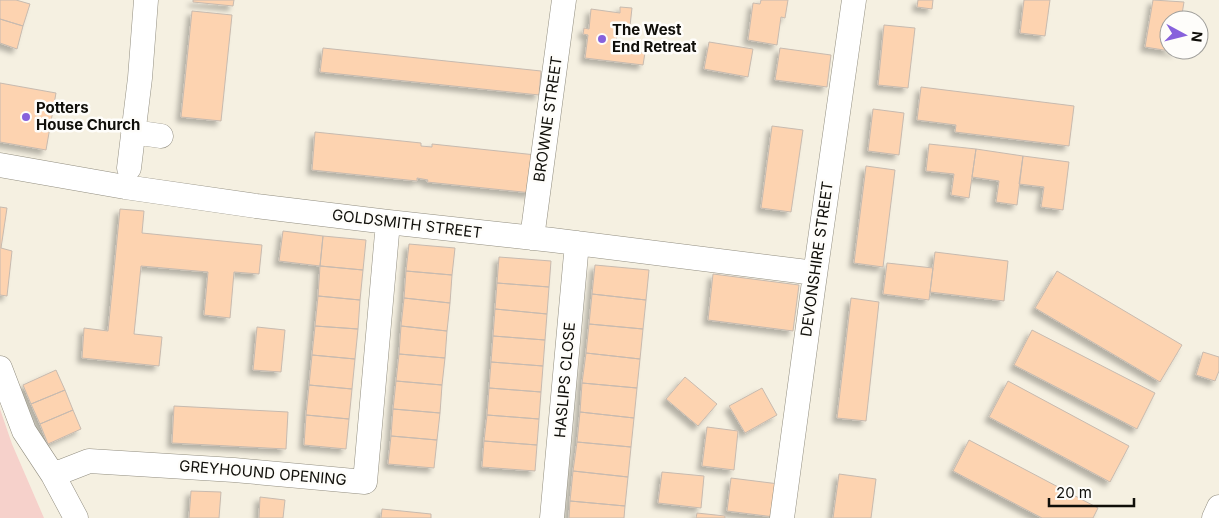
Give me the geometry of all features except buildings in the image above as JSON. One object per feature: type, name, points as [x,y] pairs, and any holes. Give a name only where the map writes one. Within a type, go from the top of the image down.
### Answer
[{"type":"street","points":[[129,168],[140,78],[146,0]]},
{"type":"street","name":"BROWNE STREET","points":[[532,238],[564,0]]},
{"type":"street","name":"DEVONSHIRE STREET","points":[[782,518],[854,0]]},
{"type":"street","points":[[133,132],[161,136]]},
{"type":"street","name":"GOLDSMITH STREET","points":[[0,165],[125,187],[256,206],[815,273]]},
{"type":"street","name":"GREYHOUND OPENING","points":[[53,475],[89,461],[234,470],[365,482],[388,222]]},
{"type":"street","name":"HASLIPS CLOSE","points":[[552,518],[577,243]]},
{"type":"street","points":[[2,377],[24,431],[53,475],[76,518]]},
{"type":"street","points":[[1214,518],[1219,508]]},
{"type":"shaded area","points":[[0,409],[12,444],[44,518],[0,518]]},
{"type":"place","name":"The West End Retreat","points":[[602,39]]},
{"type":"place","name":"Potters House Church","points":[[26,117]]}]
